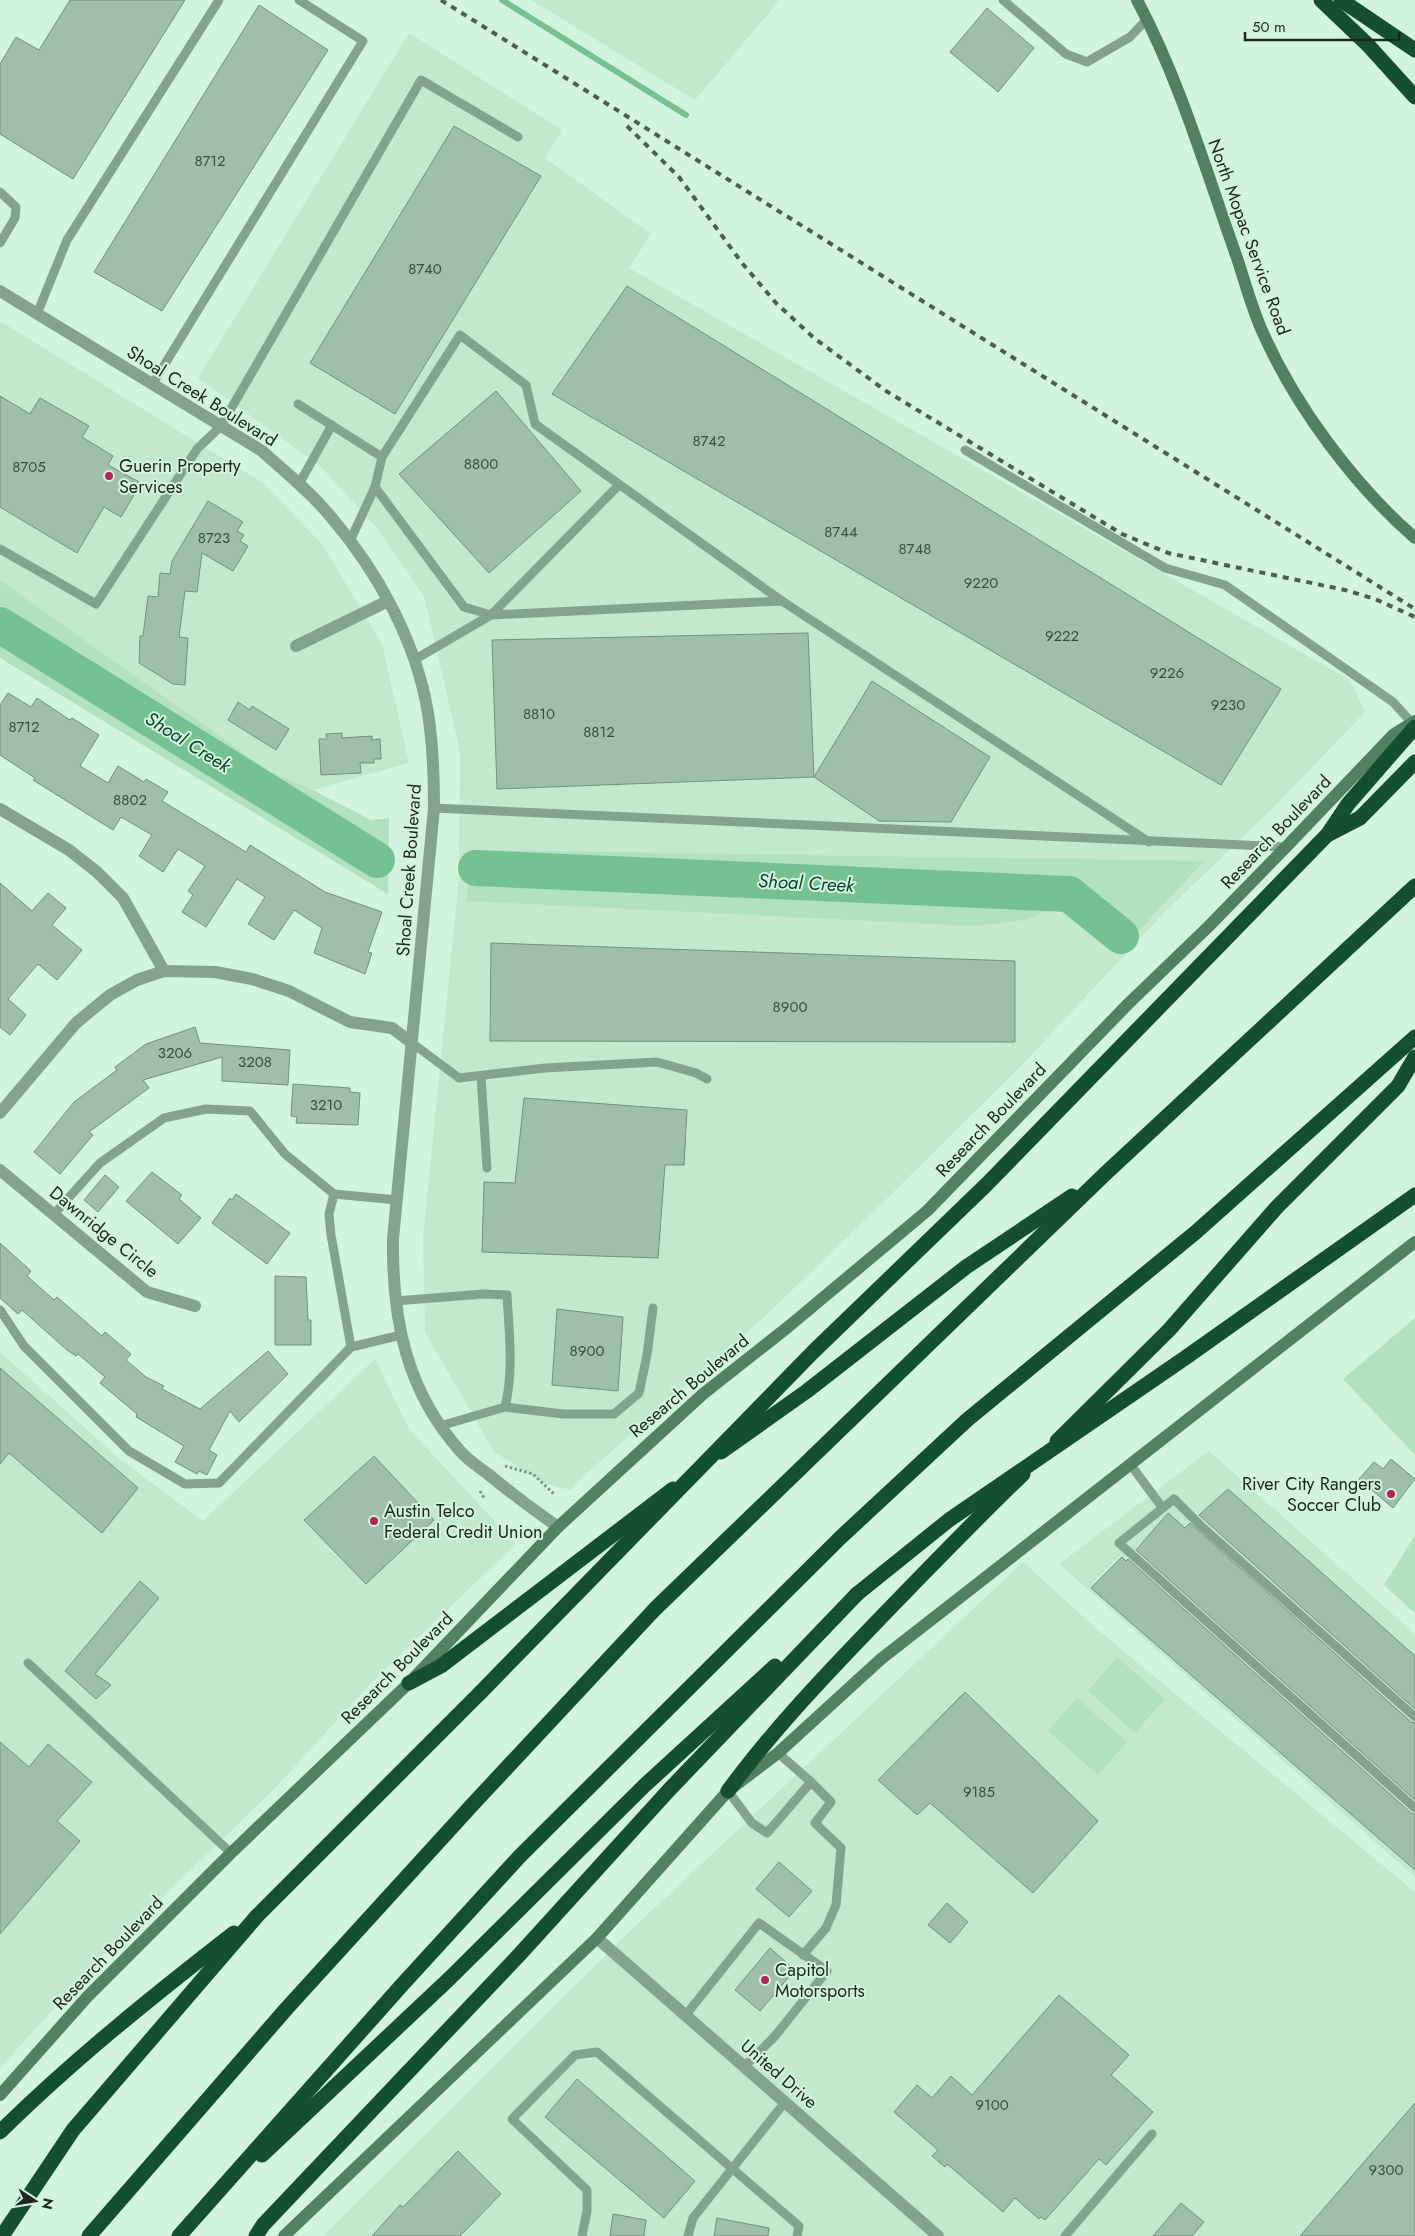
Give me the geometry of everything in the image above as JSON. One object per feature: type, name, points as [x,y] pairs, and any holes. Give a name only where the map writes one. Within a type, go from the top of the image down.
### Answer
[{"type":"highway","points":[[1321,0],[1368,45],[1415,97]]},
{"type":"highway","points":[[1341,0],[1415,50]]},
{"type":"highway","points":[[2,2236],[74,2130],[257,1916],[480,1693],[813,1352],[987,1184],[1328,834],[1348,804],[1414,723]]},
{"type":"highway","points":[[1328,834],[1360,818],[1415,762]]},
{"type":"highway","points":[[89,2236],[287,2008],[473,1804],[655,1609],[1106,1173],[1415,886]]},
{"type":"highway","points":[[179,2236],[401,1986],[520,1856],[840,1538],[967,1420],[1196,1232],[1415,1037]]},
{"type":"highway","points":[[728,1791],[752,1758],[824,1678],[958,1538],[1169,1330],[1277,1207],[1398,1086],[1415,1057]]},
{"type":"highway","points":[[409,1683],[441,1666],[740,1438],[807,1391],[966,1267],[1106,1173]]},
{"type":"highway","points":[[217,2193],[297,2124],[449,1979],[644,1786],[806,1637],[857,1594],[949,1520],[1185,1358],[1415,1195]]},
{"type":"highway","points":[[256,2236],[263,2225],[520,1954],[670,1790],[857,1594]]},
{"type":"highway","points":[[0,2132],[32,2100],[139,2007],[257,1916]]},
{"type":"main road","name":"North Mopac Service Road","points":[[1137,0],[1165,59],[1263,332],[1288,381],[1323,434],[1359,482],[1415,538]]},
{"type":"main road","name":"Research Boulevard","points":[[0,2095],[88,1996],[230,1853],[409,1683],[558,1527],[703,1394],[795,1321],[927,1211],[1121,1010],[1286,847],[1394,734],[1414,723]]},
{"type":"main road","points":[[284,2236],[597,1938],[728,1791],[778,1752],[881,1658],[1415,1242]]},
{"type":"street","name":"Shoal Creek Boulevard","points":[[0,291],[262,451],[299,484],[330,516],[378,581],[388,600],[414,660],[428,712],[433,758],[434,808],[393,1248],[392,1281],[401,1335],[414,1378],[426,1403],[440,1426],[462,1454],[558,1527]]},
{"type":"street","points":[[296,646],[388,600]]},
{"type":"street","points":[[0,808],[68,850],[97,872],[123,898],[164,970]]},
{"type":"street","points":[[0,1113],[76,1024],[110,995],[137,980],[164,970],[215,972],[252,979],[289,991],[350,1022],[392,1028],[412,1043]]},
{"type":"street","name":"Dawnridge Circle","points":[[0,1170],[147,1292],[196,1306]]},
{"type":"street","name":"United Drive","points":[[597,1938],[938,2236]]},
{"type":"lane","points":[[37,314],[67,240],[219,0]]},
{"type":"lane","points":[[152,385],[362,41],[299,0]]},
{"type":"lane","points":[[1003,0],[1066,54],[1087,62],[1130,37],[1147,19]]},
{"type":"lane","points":[[0,549],[96,604],[197,449],[221,426],[421,80],[518,137]]},
{"type":"lane","points":[[0,192],[16,207],[15,218],[0,243]]},
{"type":"lane","points":[[350,541],[375,487],[382,456],[460,335],[526,385],[535,424],[782,601],[1149,842]]},
{"type":"lane","points":[[298,404],[382,456]]},
{"type":"lane","points":[[299,484],[332,425]]},
{"type":"lane","points":[[965,450],[1165,568],[1225,585],[1393,702],[1414,723]]},
{"type":"lane","points":[[414,660],[491,615],[619,484]]},
{"type":"lane","points":[[375,487],[464,607],[491,615],[782,601]]},
{"type":"lane","points":[[434,808],[1286,847]]},
{"type":"lane","points":[[412,1043],[459,1078],[545,1068],[658,1062],[696,1073],[707,1079]]},
{"type":"lane","points":[[481,1076],[487,1168]]},
{"type":"lane","points":[[54,1214],[100,1163],[164,1118],[206,1109],[250,1111],[285,1154],[334,1194],[397,1200]]},
{"type":"lane","points":[[334,1194],[329,1214],[331,1235],[351,1347]]},
{"type":"lane","points":[[395,1301],[484,1294],[507,1295],[509,1393],[505,1407]]},
{"type":"lane","points":[[440,1426],[505,1407],[563,1414],[614,1414],[639,1393],[647,1355],[652,1308]]},
{"type":"lane","points":[[0,1310],[24,1346],[129,1452],[185,1484],[219,1483],[351,1347],[401,1335]]},
{"type":"lane","points":[[1130,1464],[1162,1508]]},
{"type":"lane","points":[[1415,1717],[1174,1500],[1119,1543],[1415,1808]]},
{"type":"lane","points":[[28,1663],[230,1853]]},
{"type":"lane","points":[[778,1752],[830,1802],[815,1823],[841,1848],[836,1905],[826,1928],[803,1955]]},
{"type":"lane","points":[[728,1791],[752,1823],[767,1833],[811,1782]]},
{"type":"lane","points":[[685,2016],[759,1924],[826,1971],[775,2036],[744,2067]]},
{"type":"lane","points":[[582,2236],[587,2211],[587,2190],[512,2119],[575,2055],[597,2052],[799,2226],[797,2236]]},
{"type":"lane","points":[[688,2236],[694,2218],[733,2171],[785,2102]]},
{"type":"lane","points":[[1065,2236],[1152,2134]]},
{"type":"path","points":[[533,1474],[555,1496]]},
{"type":"shaded area","points":[[531,0],[780,0],[695,100]]},
{"type":"shaded area","points":[[409,33],[562,130],[545,158],[651,234],[629,268],[1350,680],[1365,712],[1272,809],[1164,913],[1022,1065],[855,1230],[762,1319],[587,1473],[571,1490],[546,1484],[494,1452],[425,1332],[423,1237],[459,878],[460,751],[424,596],[376,527],[319,465],[198,378]]},
{"type":"shaded area","points":[[0,321],[263,483],[322,544],[382,644],[409,763],[313,790],[269,771],[0,580]]},
{"type":"shaded area","points":[[0,580],[269,771],[313,790],[371,820],[389,818],[388,894],[0,658]]},
{"type":"shaded area","points":[[470,850],[1204,861],[1121,950],[1081,912],[1062,904],[1025,920],[975,926],[467,901]]},
{"type":"shaded area","points":[[1415,1318],[1415,1455],[1343,1379]]},
{"type":"shaded area","points":[[0,1352],[122,1461],[203,1521],[375,1359],[409,1429],[516,1544],[376,1678],[275,1788],[95,1963],[0,2068]]},
{"type":"shaded area","points":[[1209,1451],[1415,1634],[1415,1877],[1059,1564]]},
{"type":"shaded area","points":[[1415,1535],[1415,1613],[1384,1585]]},
{"type":"shaded area","points":[[1023,1562],[1098,1630],[1415,1892],[1415,2236],[323,2236],[628,1933]]},
{"type":"shaded area","points":[[1117,1657],[1165,1699],[1135,1733],[1088,1691]]},
{"type":"shaded area","points":[[1077,1698],[1127,1742],[1098,1775],[1048,1731]]},
{"type":"building","points":[[70,0],[185,0],[73,179],[0,134],[0,64],[16,37],[39,50]]},
{"type":"building","points":[[259,5],[328,50],[162,311],[94,272]]},
{"type":"building","points":[[987,8],[1034,48],[998,92],[950,52]]},
{"type":"building","points":[[454,126],[541,176],[395,414],[310,363]]},
{"type":"building","points":[[627,286],[1281,689],[1221,785],[552,394]]},
{"type":"building","points":[[496,391],[581,491],[489,573],[399,474]]},
{"type":"building","points":[[0,396],[30,414],[40,398],[89,426],[82,437],[113,456],[108,465],[141,483],[121,517],[104,507],[77,553],[0,507]]},
{"type":"building","points":[[208,501],[243,522],[237,531],[244,535],[240,541],[248,546],[233,571],[202,553],[197,592],[185,591],[179,637],[188,638],[185,685],[173,684],[139,663],[140,636],[143,636],[148,596],[158,597],[160,573],[170,574],[172,561]]},
{"type":"building","points":[[808,633],[814,777],[497,789],[492,640]]},
{"type":"building","points":[[872,681],[990,757],[951,822],[879,821],[814,777]]},
{"type":"building","points":[[8,693],[31,707],[37,698],[70,720],[72,718],[99,735],[80,766],[108,783],[118,766],[144,782],[146,779],[168,792],[162,801],[246,852],[250,845],[325,892],[382,912],[368,952],[372,953],[365,974],[314,953],[322,928],[294,910],[274,940],[248,924],[265,897],[237,879],[206,927],[182,912],[193,895],[188,891],[205,866],[178,849],[163,872],[139,856],[152,835],[121,817],[113,830],[33,780],[35,778],[0,755],[0,705]]},
{"type":"building","points":[[238,702],[250,710],[252,706],[289,729],[276,750],[228,720]]},
{"type":"building","points":[[342,733],[342,738],[372,736],[372,740],[380,739],[381,759],[374,759],[374,763],[360,763],[361,773],[321,775],[319,739],[327,739],[326,734]]},
{"type":"building","points":[[0,883],[32,911],[48,893],[66,908],[52,925],[82,950],[57,980],[38,964],[8,999],[26,1015],[10,1035],[0,1027]]},
{"type":"building","points":[[491,943],[1015,961],[1015,1042],[490,1041]]},
{"type":"building","points":[[195,1027],[200,1043],[290,1050],[288,1085],[222,1081],[222,1057],[143,1080],[149,1088],[89,1132],[93,1135],[60,1174],[34,1152],[74,1102],[117,1070],[115,1067],[146,1044]]},
{"type":"building","points":[[293,1084],[350,1088],[350,1092],[360,1093],[358,1125],[296,1123],[297,1117],[291,1116]]},
{"type":"building","points":[[524,1098],[687,1110],[684,1165],[665,1165],[658,1258],[482,1252],[484,1182],[515,1183]]},
{"type":"building","points":[[152,1172],[182,1195],[179,1199],[201,1218],[178,1244],[126,1201]]},
{"type":"building","points":[[105,1175],[119,1187],[98,1212],[84,1200]]},
{"type":"building","points":[[236,1194],[290,1233],[267,1264],[212,1223],[230,1198],[232,1200]]},
{"type":"building","points":[[0,1243],[31,1271],[27,1276],[54,1300],[57,1297],[102,1336],[105,1332],[131,1354],[126,1360],[146,1377],[164,1386],[162,1389],[200,1409],[268,1351],[288,1374],[239,1422],[230,1411],[209,1450],[217,1455],[207,1475],[199,1471],[197,1474],[175,1462],[184,1446],[136,1417],[137,1414],[100,1383],[105,1377],[78,1354],[76,1356],[67,1350],[22,1310],[18,1314],[0,1298]]},
{"type":"building","points":[[275,1276],[306,1277],[308,1320],[311,1320],[311,1345],[275,1345]]},
{"type":"building","points":[[557,1309],[623,1317],[618,1391],[552,1385]]},
{"type":"building","points":[[0,1368],[138,1488],[102,1533],[9,1453],[0,1464]]},
{"type":"building","points":[[374,1456],[434,1520],[366,1584],[304,1520]]},
{"type":"building","name":"River City Rangers Soccer Club","points":[[1391,1459],[1415,1479],[1393,1508],[1359,1479],[1374,1462],[1383,1469]]},
{"type":"building","points":[[1228,1489],[1415,1656],[1415,1709],[1199,1515]]},
{"type":"building","points":[[1168,1513],[1185,1528],[1190,1523],[1411,1722],[1415,1723],[1415,1800],[1136,1550]]},
{"type":"building","points":[[1122,1557],[1126,1561],[1128,1559],[1411,1813],[1415,1814],[1415,1870],[1091,1588]]},
{"type":"building","points":[[140,1581],[159,1598],[95,1674],[111,1685],[96,1699],[65,1671]]},
{"type":"building","points":[[965,1692],[1098,1821],[1033,1893],[930,1803],[917,1815],[878,1780]]},
{"type":"building","points":[[0,1742],[29,1767],[48,1744],[92,1782],[57,1821],[80,1841],[0,1934]]},
{"type":"building","points":[[779,1862],[812,1891],[789,1917],[756,1889]]},
{"type":"building","points":[[947,1903],[968,1922],[950,1943],[928,1925]]},
{"type":"building","name":"Capitol Motorsports","points":[[770,1948],[795,1970],[760,2011],[735,1990]]},
{"type":"building","points":[[1059,1995],[1129,2055],[1111,2075],[1153,2112],[1106,2165],[1099,2159],[1045,2220],[1041,2217],[1039,2219],[1015,2198],[1003,2212],[947,2164],[945,2167],[932,2156],[938,2150],[894,2112],[917,2085],[932,2098],[951,2076],[972,2095]]},
{"type":"building","points":[[577,2079],[695,2181],[664,2218],[545,2117]]},
{"type":"building","points":[[1415,2103],[1415,2236],[1300,2236]]},
{"type":"building","points":[[458,2151],[501,2194],[460,2236],[372,2236],[400,2205],[403,2207]]},
{"type":"building","points":[[1181,2203],[1204,2222],[1192,2236],[1153,2236]]},
{"type":"building","points":[[613,2214],[646,2220],[644,2236],[610,2236]]},
{"type":"building","points":[[717,2218],[769,2228],[768,2236],[714,2236]]},
{"type":"waterway","points":[[502,0],[686,115]]},
{"type":"waterway","name":"Shoal Creek","points":[[0,625],[377,860]]},
{"type":"waterway","name":"Shoal Creek","points":[[476,868],[1069,894],[1121,936]]},
{"type":"railway","points":[[441,0],[1415,609]]},
{"type":"railway","points":[[627,126],[679,177],[742,263],[776,303],[814,338],[886,391],[1122,534],[1168,553],[1345,590],[1375,599],[1415,617]]},
{"type":"place","name":"Guerin Property Services","points":[[109,476]]},
{"type":"place","name":"River City Rangers Soccer Club","points":[[1391,1494]]},
{"type":"place","name":"Austin Telco Federal Credit Union","points":[[374,1521]]},
{"type":"place","name":"Capitol Motorsports","points":[[765,1980]]}]
